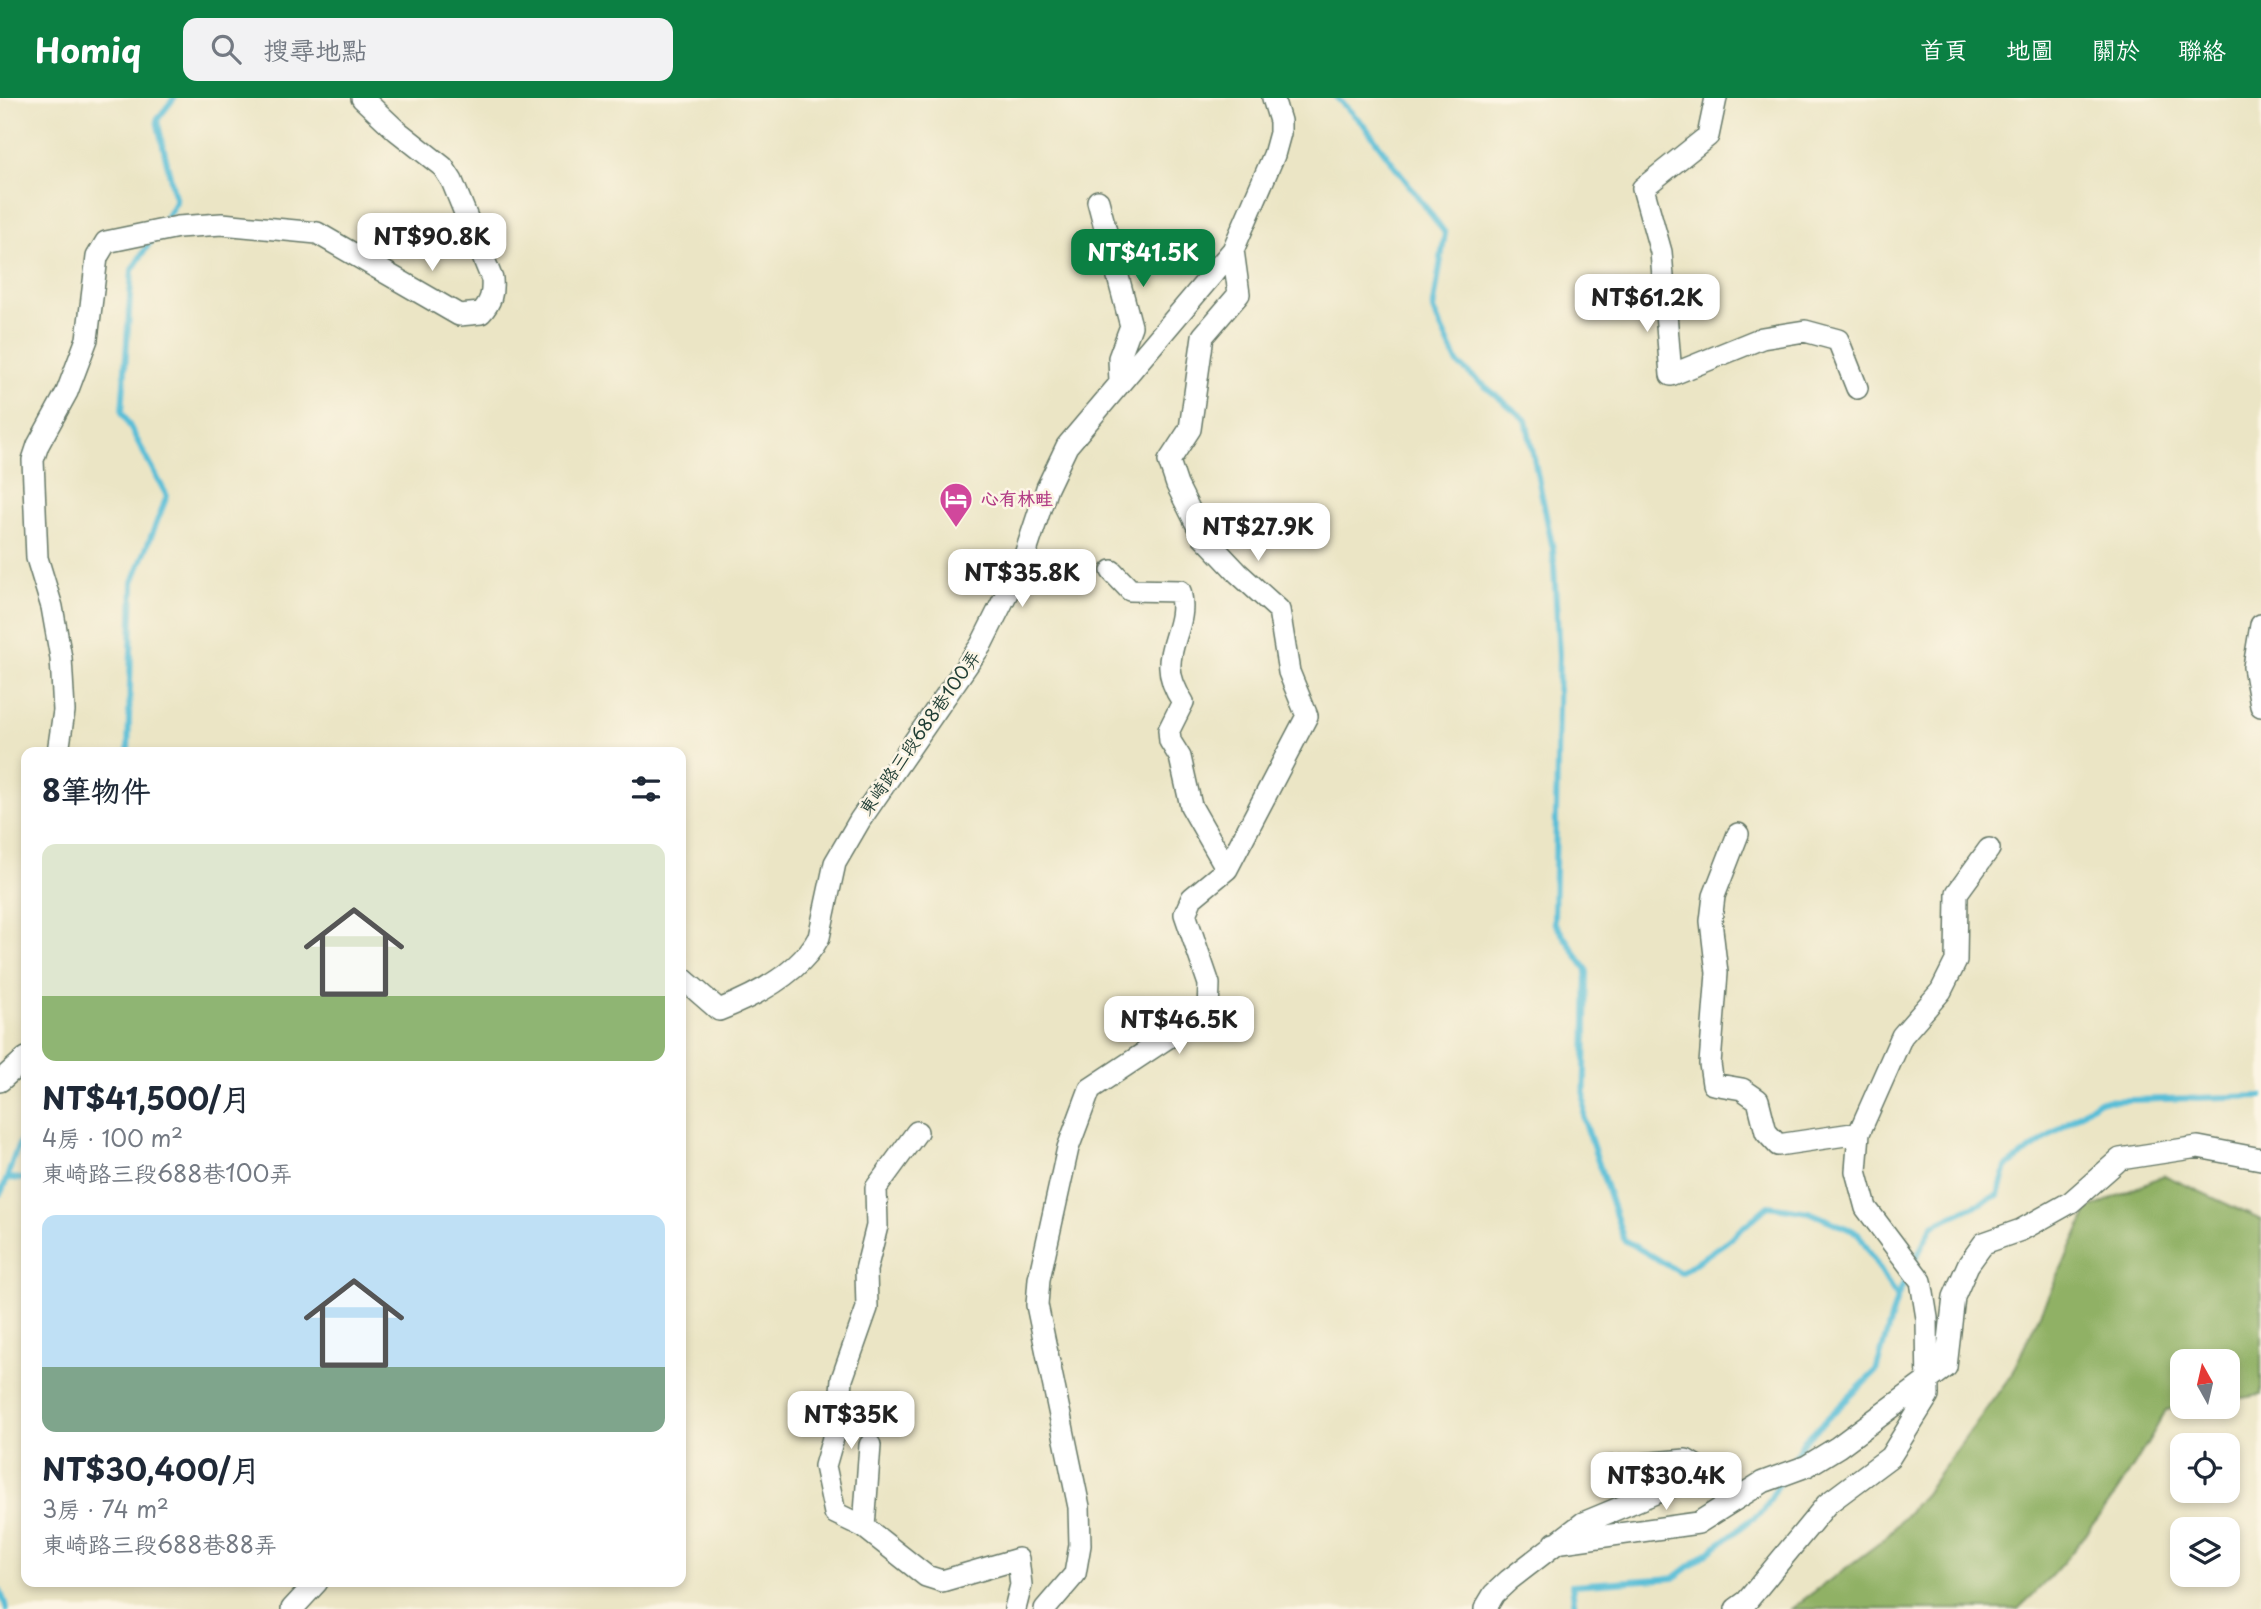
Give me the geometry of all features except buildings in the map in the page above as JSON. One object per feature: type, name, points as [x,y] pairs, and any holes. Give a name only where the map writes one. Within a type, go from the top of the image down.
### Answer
[{"type":"street","points":[[59,747],[64,711],[61,658],[52,607],[37,558],[33,460],[38,445],[67,392],[87,339],[97,257],[106,242],[178,227],[222,224],[317,233],[459,315],[481,313],[493,293],[492,279],[453,181],[443,167],[396,130],[362,98]]},
{"type":"street","name":"東崎路三段688巷100弄","points":[[686,981],[719,1010],[755,993],[802,961],[813,948],[819,937],[835,863],[860,820],[981,645],[1023,561],[1047,488],[1067,446],[1233,250],[1277,144],[1280,121],[1273,98]]},
{"type":"street","points":[[1716,98],[1708,136],[1643,188],[1661,252],[1671,375],[1762,338],[1805,331],[1838,340],[1857,388]]},
{"type":"street","points":[[1098,201],[1131,326],[1119,358],[1120,383]]},
{"type":"street","points":[[1045,1609],[1075,1574],[1080,1545],[1079,1507],[1037,1305],[1068,1148],[1082,1103],[1090,1089],[1209,1011],[1209,984],[1185,914],[1192,898],[1227,869],[1307,716],[1289,672],[1279,610],[1238,573],[1202,535],[1177,485],[1169,461],[1190,429],[1203,336],[1239,294],[1233,250]]},
{"type":"street","points":[[1112,570],[1130,590],[1180,591],[1184,609],[1168,660],[1174,689],[1183,702],[1169,730],[1170,741],[1180,757],[1191,806],[1227,869]]},
{"type":"street","points":[[2261,625],[2254,667],[2261,706]]},
{"type":"street","points":[[1738,834],[1714,896],[1711,921],[1717,973],[1710,1064],[1713,1084],[1742,1089],[1758,1100],[1766,1132],[1779,1144],[1859,1133]]},
{"type":"street","points":[[1736,1609],[1747,1601],[1827,1504],[1890,1457],[1928,1396],[1927,1318],[1921,1281],[1866,1208],[1856,1171],[1859,1133],[1902,1036],[1941,991],[1956,961],[1957,893],[1989,849]]},
{"type":"street","points":[[0,1081],[21,1062]]},
{"type":"street","points":[[917,1132],[876,1188],[877,1226],[866,1270],[867,1308],[842,1379],[839,1417],[825,1466],[835,1513],[864,1527],[926,1576],[942,1581],[1018,1559],[1021,1586],[1015,1609]]},
{"type":"street","points":[[1555,1543],[1698,1523],[1763,1482],[1807,1466],[1838,1447],[1946,1367],[1954,1297],[1968,1265],[1984,1243],[2021,1230],[2071,1202],[2120,1160],[2198,1147],[2261,1159]]},
{"type":"street","points":[[864,1527],[870,1445]]},
{"type":"street","points":[[1485,1609],[1509,1580],[1583,1523],[1689,1479],[1696,1466],[1686,1460],[1608,1466]]},
{"type":"street","points":[[292,1609],[312,1587]]},
{"type":"green space","points":[[2164,1175],[2261,1220],[2261,1395],[2240,1398],[2240,1349],[2170,1349],[2170,1409],[2166,1410],[2135,1464],[2100,1516],[2061,1564],[2018,1609],[1791,1609],[1882,1541],[1924,1495],[2011,1375],[2089,1209]]},
{"type":"waterway","points":[[162,224],[176,202],[157,120],[174,98]]},
{"type":"waterway","points":[[1337,98],[1365,126],[1445,233],[1433,310],[1458,364],[1526,420],[1553,549],[1559,655],[1554,922],[1587,970],[1584,1119],[1624,1240],[1681,1273],[1727,1241],[1768,1206],[1809,1212],[1858,1233],[1897,1298]]},
{"type":"waterway","points":[[128,747],[133,582],[167,496],[122,412],[132,270],[152,239]]},
{"type":"waterway","points":[[1913,1264],[1933,1225],[1998,1195],[2006,1167],[2098,1101],[2261,1096]]},
{"type":"waterway","points":[[0,1194],[21,1141]]},
{"type":"waterway","points":[[9,1178],[21,1179]]},
{"type":"waterway","points":[[1790,1465],[1804,1441],[1876,1371],[1897,1298],[1908,1274]]},
{"type":"waterway","points":[[1575,1609],[1572,1585],[1674,1578],[1764,1510],[1779,1483]]},
{"type":"waterway","points":[[0,1590],[7,1609]]},
{"type":"place","name":"心有林畦","points":[[956,529]]}]
